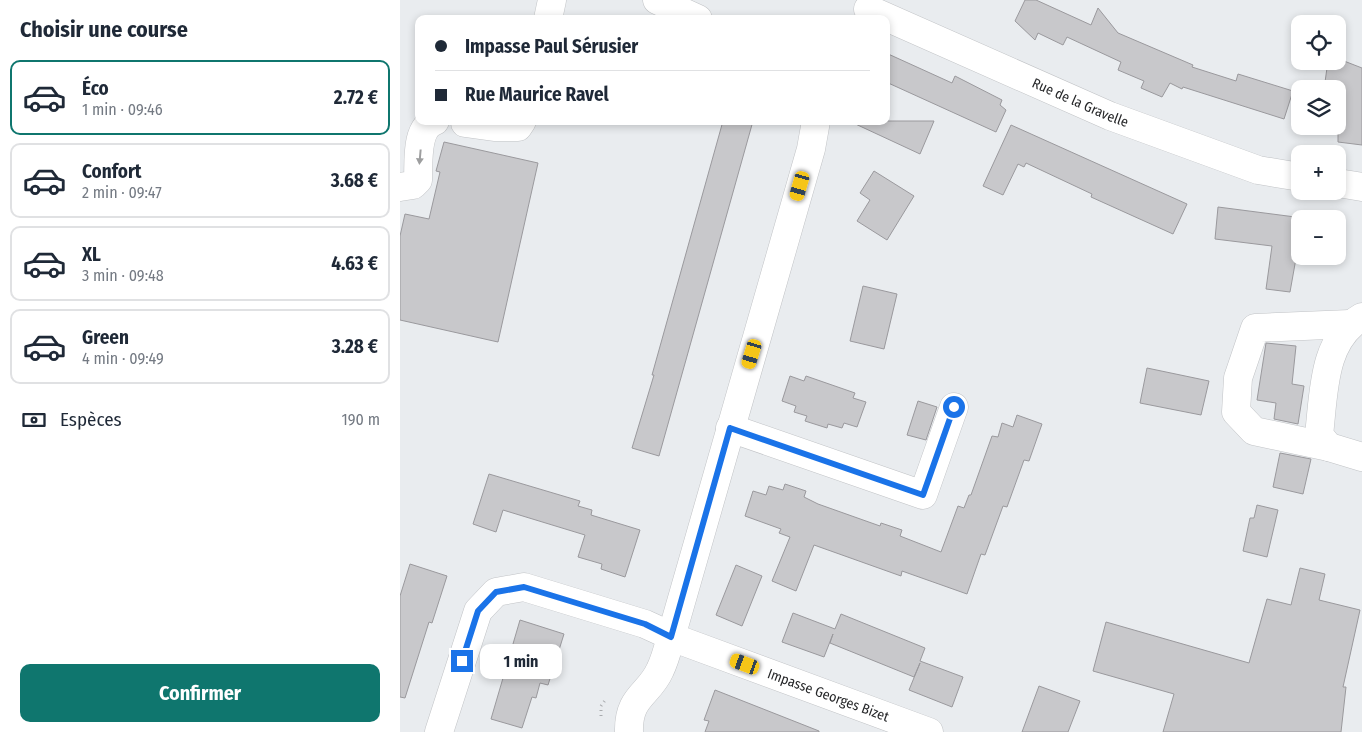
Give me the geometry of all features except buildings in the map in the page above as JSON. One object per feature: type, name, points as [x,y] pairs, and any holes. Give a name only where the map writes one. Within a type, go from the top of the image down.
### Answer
[{"type":"street","points":[[549,15],[552,0]]},
{"type":"street","points":[[657,0],[689,15]]},
{"type":"street","name":"Rue de la Gravelle","points":[[866,9],[880,15]]},
{"type":"street","name":"Rue de la Gravelle","points":[[890,20],[1110,116],[1258,170],[1291,176]]},
{"type":"street","points":[[400,187],[413,186],[418,180],[422,132],[428,125]]},
{"type":"street","points":[[482,125],[508,128],[518,127],[519,125]]},
{"type":"street","points":[[629,732],[629,723],[636,699],[659,672],[671,637],[811,149],[815,125]]},
{"type":"street","points":[[1346,184],[1362,187]]},
{"type":"street","points":[[1356,320],[1255,328],[1238,378],[1236,412],[1254,431],[1362,456]]},
{"type":"street","points":[[1329,447],[1319,435],[1328,361],[1356,320]]},
{"type":"street","points":[[730,428],[923,495],[954,407]]},
{"type":"street","name":"Impasse Georges Bizet","points":[[439,732],[478,611],[496,592],[524,587],[645,624],[671,637],[929,732]]},
{"type":"route","points":[[462,661],[478,611],[496,592],[524,587],[645,624],[671,637],[730,428],[923,495],[954,407]]}]
